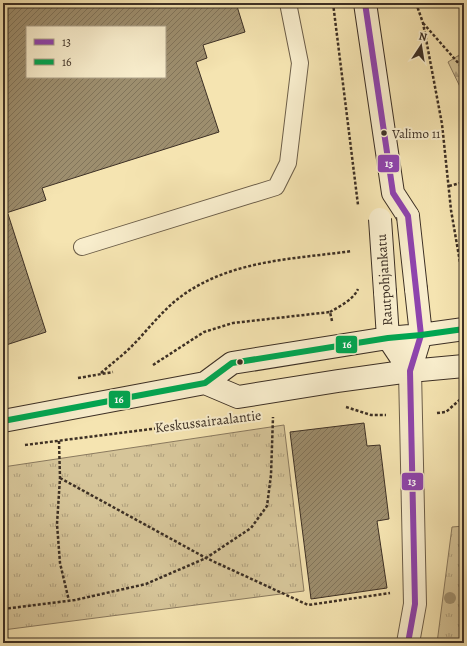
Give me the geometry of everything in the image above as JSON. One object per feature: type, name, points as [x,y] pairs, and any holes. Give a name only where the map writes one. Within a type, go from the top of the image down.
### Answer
[{"type":"street","name":"Rautpohjankatu","points":[[365,3],[393,193],[408,216],[421,336],[410,370]]},
{"type":"street","name":"Rautpohjankatu","points":[[393,193],[380,219],[388,338],[410,370]]},
{"type":"street","points":[[3,421],[205,383],[232,363],[388,338],[421,336],[464,329]]},
{"type":"street","name":"Keskussairaalantie","points":[[205,383],[238,397],[410,370],[464,366]]},
{"type":"street","points":[[408,643],[415,604],[410,370]]},
{"type":"lane","points":[[82,247],[276,187],[288,163],[300,64],[288,3]]},
{"type":"path","points":[[333,3],[358,206]]},
{"type":"path","points":[[416,3],[423,23],[442,124],[451,210],[461,268],[464,273]]},
{"type":"path","points":[[423,23],[460,65],[464,72]]},
{"type":"path","points":[[449,186],[464,182]]},
{"type":"path","points":[[100,373],[130,347],[163,312],[182,296],[199,284],[217,275],[249,265],[352,251]]},
{"type":"path","points":[[330,312],[344,304],[356,294],[359,287]]},
{"type":"path","points":[[341,405],[371,415],[412,415],[446,412],[464,396]]},
{"type":"path","points":[[3,609],[69,601],[146,584],[206,558],[251,528],[268,506],[271,475],[273,413]]},
{"type":"path","name":"Keskussairaalantie","points":[[24,446],[227,419]]},
{"type":"path","points":[[59,441],[60,478],[57,524],[60,563],[69,601]]},
{"type":"path","points":[[60,478],[206,558],[308,605],[392,593]]},
{"type":"green space","points":[[464,52],[464,95],[448,62]]},
{"type":"green space","points":[[284,425],[304,591],[3,630],[3,467]]},
{"type":"green space","points":[[464,526],[464,643],[437,643],[452,527]]},
{"type":"building","points":[[3,3],[236,3],[245,32],[203,45],[207,58],[196,62],[219,132],[42,188],[46,200],[3,214]]},
{"type":"building","points":[[8,214],[46,332],[3,346],[3,215]]},
{"type":"building","points":[[364,423],[367,446],[380,445],[389,519],[377,521],[387,588],[311,599],[290,432]]},
{"type":"transit line","name":"13","points":[[365,3],[393,193],[408,216],[421,335],[410,371],[415,604],[408,643]]},
{"type":"transit line","name":"16","points":[[3,421],[205,383],[232,363],[388,338],[464,329]]},
{"type":"place","name":"Valimo 11","points":[[384,133]]}]
